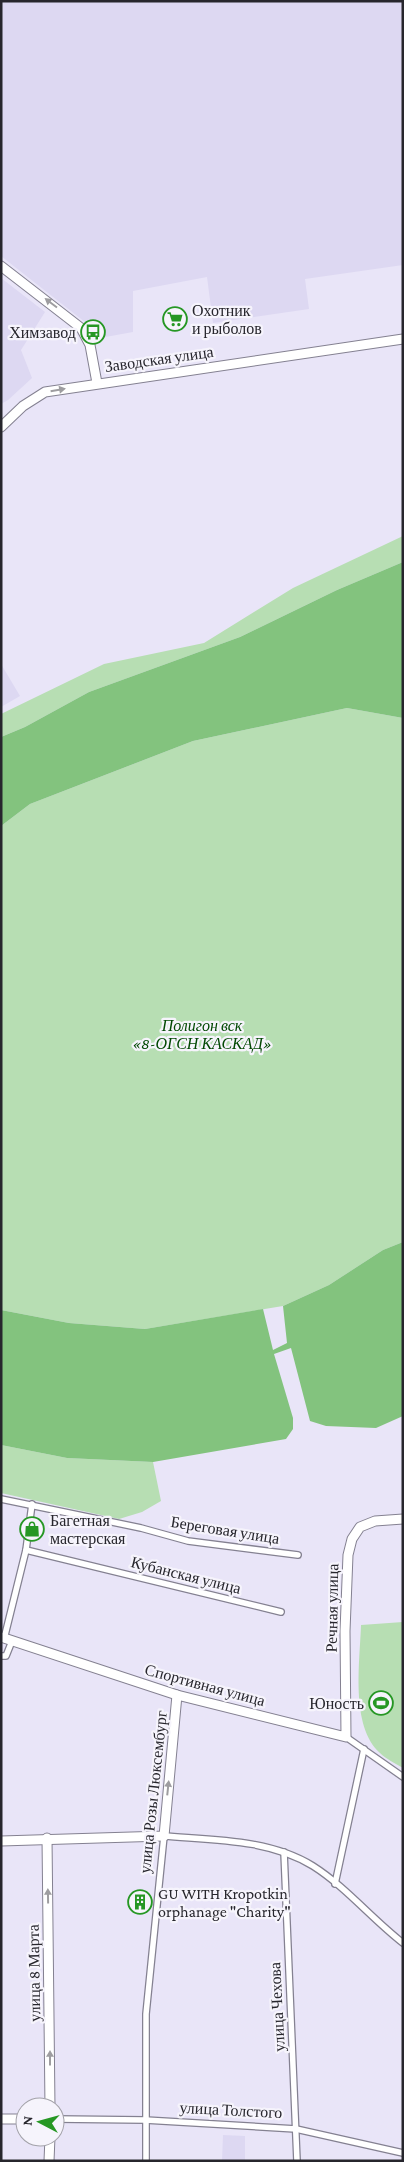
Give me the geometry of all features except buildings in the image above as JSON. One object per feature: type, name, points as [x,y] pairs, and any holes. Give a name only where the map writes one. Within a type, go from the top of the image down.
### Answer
[{"type":"main road","name":"Заводская улица","points":[[1,266],[81,328],[90,345],[97,383]]},
{"type":"main road","name":"Заводская улица","points":[[1,427],[22,406],[45,392],[403,338]]},
{"type":"main road","name":"Речная улица","points":[[346,1737],[348,1555],[352,1539],[360,1527],[375,1521],[403,1519]]},
{"type":"main road","name":"Спортивная улица","points":[[6,1639],[177,1695],[346,1737]]},
{"type":"main road","name":"улица Розы Люксембург","points":[[164,1836],[177,1695]]},
{"type":"main road","points":[[1,1841],[47,1838],[164,1836]]},
{"type":"main road","name":"улица 8 Марта","points":[[47,1838],[50,2097]]},
{"type":"main road","points":[[1,2119],[15,2119]]},
{"type":"main road","points":[[49,2161],[50,2147]]},
{"type":"street","name":"Береговая улица","points":[[1,1498],[141,1528],[188,1541],[298,1555]]},
{"type":"street","points":[[1,1656],[6,1656],[6,1639],[26,1550],[32,1504]]},
{"type":"street","name":"Кубанская улица","points":[[26,1550],[281,1612]]},
{"type":"street","name":"Спортивная улица","points":[[346,1737],[403,1777]]},
{"type":"street","points":[[335,1884],[364,1749]]},
{"type":"street","points":[[164,1836],[220,1840],[284,1852],[312,1865],[403,1943]]},
{"type":"street","name":"улица Розы Люксембург","points":[[146,2161],[146,2014],[164,1836]]},
{"type":"street","name":"улица Чехова","points":[[284,1852],[297,2161]]},
{"type":"street","name":"улица Толстого","points":[[65,2119],[145,2120],[296,2128],[402,2151]]},
{"type":"shaded area","points":[[1,1],[403,1],[403,265],[305,279],[309,309],[213,323],[207,277],[133,291],[133,332],[100,338],[90,326],[1,256]]},
{"type":"shaded area","points":[[1,278],[45,312],[21,350],[32,378],[1,404]]},
{"type":"shaded area","points":[[403,562],[403,718],[347,708],[193,741],[30,804],[1,826],[1,737],[25,727],[89,692],[240,637],[337,590]]},
{"type":"shaded area","points":[[1,664],[20,696],[1,707]]},
{"type":"shaded area","points":[[403,1242],[403,1416],[376,1428],[326,1426],[310,1421],[291,1348],[274,1354],[293,1418],[293,1429],[286,1439],[153,1462],[67,1458],[1,1445],[1,1310],[69,1323],[145,1329],[263,1309],[273,1350],[287,1343],[283,1306],[329,1285],[383,1250]]},
{"type":"shaded area","points":[[223,2135],[245,2136],[245,2161],[222,2161]]},
{"type":"green space","points":[[403,536],[403,562],[337,590],[240,637],[89,692],[25,727],[1,737],[1,714],[104,664],[204,643],[293,588]]},
{"type":"green space","name":"Полигон вск «8-ОГСН КАСКАД»","points":[[347,708],[403,718],[403,1242],[383,1250],[329,1285],[283,1306],[145,1329],[69,1323],[1,1310],[1,826],[30,804],[193,741]]},
{"type":"green space","points":[[1,1445],[67,1458],[153,1462],[161,1501],[142,1512],[119,1519],[1,1493]]},
{"type":"green space","name":"Юность","points":[[403,1622],[403,1768],[380,1753],[364,1727],[359,1692],[359,1674],[361,1625]]},
{"type":"place","name":"Охотник и рыболов","points":[[175,319]]},
{"type":"place","name":"Химзавод","points":[[93,332]]},
{"type":"place","name":"Багетная мастерская","points":[[32,1529]]},
{"type":"place","name":"Юность","points":[[381,1703]]},
{"type":"place","name":"GU WITH Kropotkin orphanage \"Charity\"","points":[[140,1902]]}]
